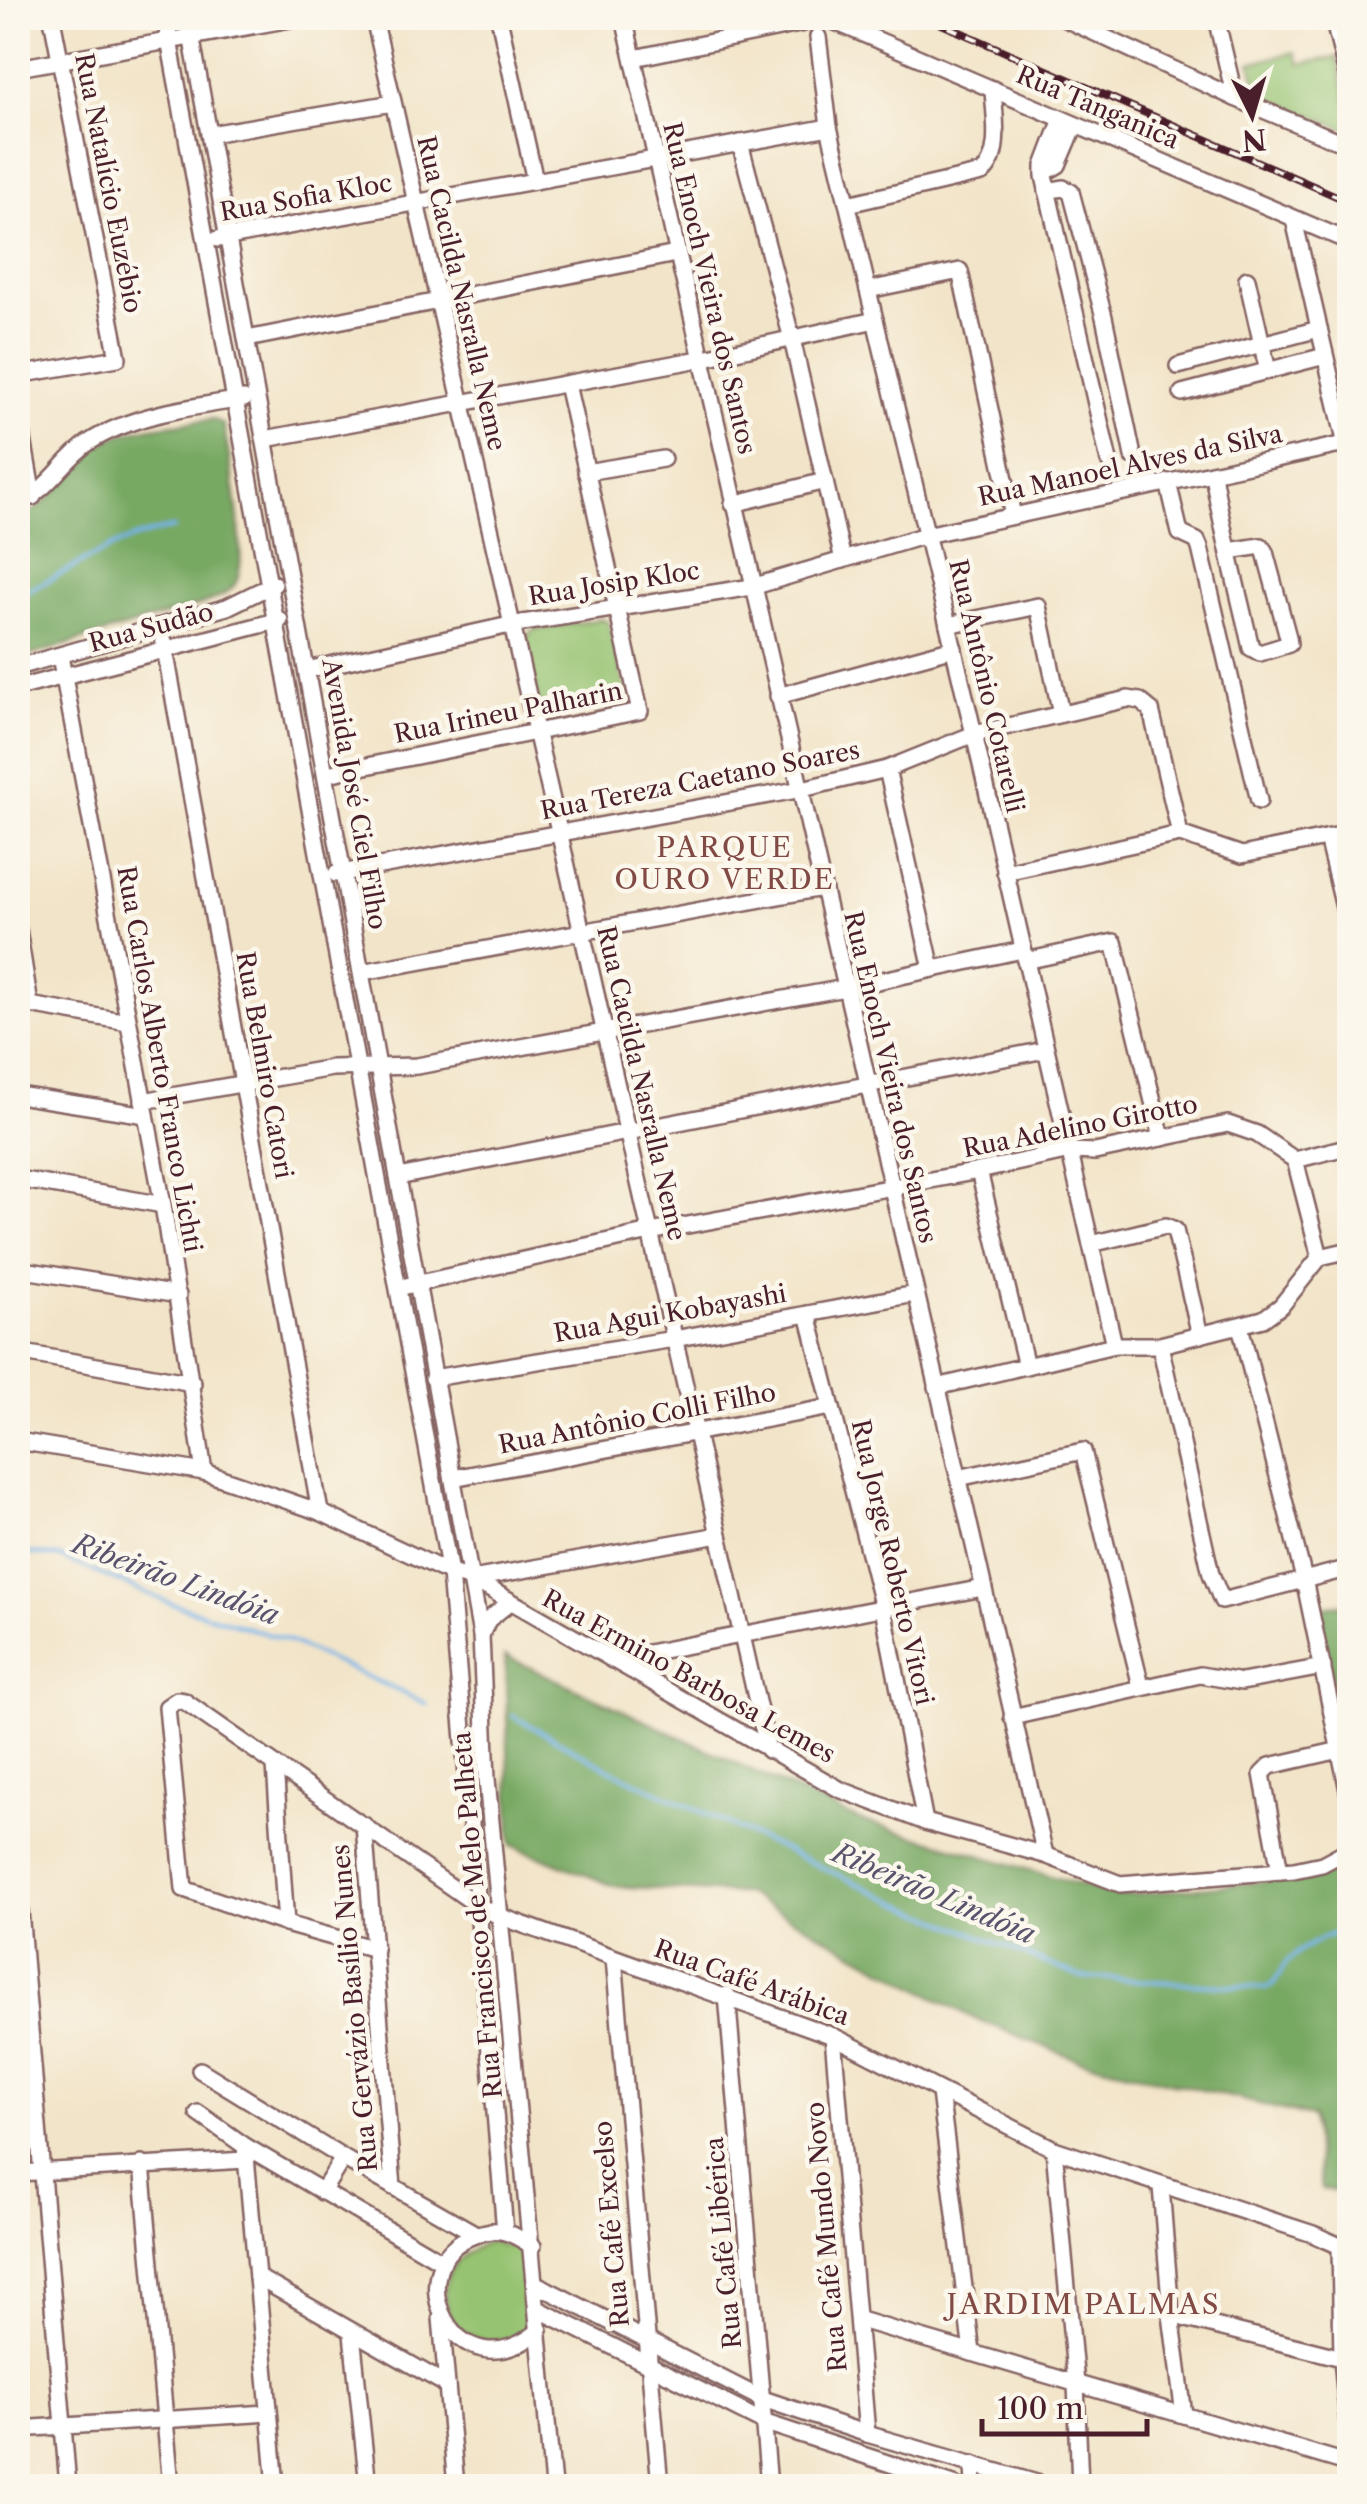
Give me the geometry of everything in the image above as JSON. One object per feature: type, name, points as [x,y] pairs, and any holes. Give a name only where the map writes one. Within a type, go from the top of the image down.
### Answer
[{"type":"street","name":"Rua Natalício Euzébio","points":[[18,374],[118,358],[52,18]]},
{"type":"street","name":"Avenida José Ciel Filho","points":[[164,18],[450,1573]]},
{"type":"street","name":"Avenida José Ciel Filho","points":[[188,18],[327,774],[415,1284],[472,1579]]},
{"type":"street","points":[[18,68],[296,18]]},
{"type":"street","name":"Rua Cacilda Nasralla Neme","points":[[374,18],[768,1750]]},
{"type":"street","points":[[499,18],[535,180]]},
{"type":"street","name":"Rua Enoch Vieira dos Santos","points":[[624,18],[1045,1855]]},
{"type":"street","points":[[1063,18],[1096,25],[1235,98],[1350,146]]},
{"type":"street","points":[[1216,18],[1235,98]]},
{"type":"street","points":[[1334,18],[1345,44],[1350,88]]},
{"type":"street","points":[[634,58],[803,20],[818,37],[828,32],[830,19]]},
{"type":"street","name":"Rua Tanganica","points":[[830,19],[1350,242]]},
{"type":"street","name":"Rua Antônio Cotarelli","points":[[818,37],[829,126],[1114,1345]]},
{"type":"street","points":[[848,204],[982,172],[992,164],[995,153],[993,89]]},
{"type":"street","points":[[210,134],[393,103]]},
{"type":"street","points":[[1069,122],[1052,140],[1044,173],[1109,462]]},
{"type":"street","name":"Rua Sofia Kloc","points":[[206,241],[829,126]]},
{"type":"street","points":[[740,143],[792,339],[843,560]]},
{"type":"street","points":[[1047,191],[1063,188],[1071,192],[1104,317],[1133,456]]},
{"type":"street","points":[[1294,220],[1350,462]]},
{"type":"street","points":[[247,339],[676,254]]},
{"type":"street","points":[[868,290],[960,271],[1014,516]]},
{"type":"street","points":[[1246,278],[1268,371]]},
{"type":"street","points":[[266,439],[700,359],[875,320]]},
{"type":"street","points":[[1178,366],[1319,328]]},
{"type":"street","points":[[1182,393],[1326,356]]},
{"type":"street","points":[[567,384],[616,607]]},
{"type":"street","points":[[25,500],[85,445],[122,424],[258,396]]},
{"type":"street","points":[[18,416],[25,500]]},
{"type":"street","name":"Rua Manoel Alves da Silva","points":[[926,535],[1346,444]]},
{"type":"street","points":[[586,472],[663,459]]},
{"type":"street","points":[[1213,473],[1229,551],[1251,648],[1260,654],[1284,648],[1289,644],[1288,637],[1266,552],[1253,545],[1229,551]]},
{"type":"street","points":[[733,504],[825,481]]},
{"type":"street","points":[[1168,482],[1180,533],[1198,541],[1200,548],[1259,801]]},
{"type":"street","name":"Rua Josip Kloc","points":[[306,670],[510,625],[752,588],[926,535]]},
{"type":"street","name":"Rua Sudão","points":[[18,667],[227,607],[268,585],[290,580]]},
{"type":"street","points":[[948,625],[1038,606],[1061,714]]},
{"type":"street","name":"Rua Irineu Palharin","points":[[327,774],[640,710],[616,607]]},
{"type":"street","name":"Rua Sudão","points":[[18,688],[297,616]]},
{"type":"street","name":"Rua Belmiro Catori","points":[[161,627],[320,1512]]},
{"type":"street","points":[[778,696],[954,648]]},
{"type":"street","name":"Rua Carlos Alberto Franco Lichti","points":[[60,656],[163,1205],[204,1472]]},
{"type":"street","name":"Rua Tereza Caetano Soares","points":[[322,877],[802,790],[887,769],[974,734],[1128,699],[1140,701],[1151,710],[1180,834]]},
{"type":"street","points":[[887,769],[932,969]]},
{"type":"street","points":[[1004,872],[1180,834],[1242,854],[1350,833]]},
{"type":"street","points":[[1328,838],[1350,932]]},
{"type":"street","points":[[362,972],[822,888]]},
{"type":"street","points":[[18,930],[24,1004],[128,1022]]},
{"type":"street","points":[[18,1095],[144,1108],[243,1084],[355,1065],[417,1066],[605,1034],[932,969],[1114,942],[1162,1138]]},
{"type":"street","points":[[398,1177],[1045,1050]]},
{"type":"street","name":"Rua Adelino Girotto","points":[[396,1288],[650,1232],[1070,1151],[1095,1152],[1228,1124],[1255,1124],[1296,1160]]},
{"type":"street","points":[[1320,1258],[1296,1160],[1350,1146]]},
{"type":"street","points":[[980,1171],[1026,1366]]},
{"type":"street","points":[[18,1179],[163,1205]]},
{"type":"street","points":[[1091,1244],[1166,1226],[1175,1230],[1200,1335]]},
{"type":"street","points":[[937,1388],[1114,1345],[1160,1344],[1240,1326],[1275,1312],[1320,1258],[1350,1250]]},
{"type":"street","points":[[18,1269],[178,1296]]},
{"type":"street","name":"Rua Agui Kobayashi","points":[[433,1378],[916,1294]]},
{"type":"street","name":"Rua Jorge Roberto Vitori","points":[[808,1314],[883,1608],[925,1822]]},
{"type":"street","points":[[1240,1326],[1304,1578],[1350,1800]]},
{"type":"street","points":[[1160,1344],[1222,1602],[1350,1568]]},
{"type":"street","points":[[18,1352],[193,1382]]},
{"type":"street","name":"Rua Antônio Colli Filho","points":[[452,1478],[831,1407]]},
{"type":"street","name":"Rua Ermino Barbosa Lemes","points":[[18,1441],[204,1472],[320,1512],[450,1573],[472,1579],[839,1789],[925,1822],[1045,1855],[1120,1884],[1280,1871],[1322,1864],[1348,1851]]},
{"type":"street","points":[[958,1478],[1083,1451],[1140,1686]]},
{"type":"street","points":[[472,1579],[719,1534]]},
{"type":"street","points":[[481,1635],[488,1620],[508,1603],[508,1582],[513,1572]]},
{"type":"street","name":"Rua Francisco de Melo Palheta","points":[[450,1573],[506,2232]]},
{"type":"street","name":"Rua Francisco de Melo Palheta","points":[[472,1579],[481,1635],[487,1779],[533,2246]]},
{"type":"street","points":[[612,1660],[983,1588]]},
{"type":"street","points":[[1012,1717],[1200,1675],[1242,1682],[1323,1667]]},
{"type":"street","name":"Rua Café Arábica","points":[[286,1924],[184,1889],[167,1707],[172,1701],[184,1701],[477,1905],[499,1916],[833,2036],[1054,2149],[1314,2234],[1345,2251]]},
{"type":"street","points":[[1280,1871],[1262,1774],[1270,1766],[1340,1750]]},
{"type":"street","points":[[275,1766],[286,1924],[374,1949]]},
{"type":"street","name":"Rua Gervázio Basílio Nunes","points":[[364,1825],[394,2187]]},
{"type":"street","points":[[18,1886],[68,2486]]},
{"type":"street","name":"Rua Café Excelso","points":[[614,1958],[660,2486]]},
{"type":"street","name":"Rua Café Libérica","points":[[727,1996],[769,2486]]},
{"type":"street","name":"Rua Café Mundo Novo","points":[[833,2036],[867,2434]]},
{"type":"street","points":[[200,2070],[342,2158],[476,2234]]},
{"type":"street","points":[[940,2092],[972,2354]]},
{"type":"street","points":[[198,2113],[245,2153],[443,2262]]},
{"type":"street","points":[[1054,2149],[1076,2384],[1080,2486]]},
{"type":"street","points":[[18,2172],[245,2153]]},
{"type":"street","points":[[245,2153],[276,2486]]},
{"type":"street","points":[[322,2192],[342,2158]]},
{"type":"street","points":[[142,2164],[171,2486]]},
{"type":"street","points":[[1161,2186],[1184,2415]]},
{"type":"street","points":[[456,2486],[441,2318],[435,2292],[443,2262],[460,2240],[476,2234],[506,2232],[533,2246],[553,2486]]},
{"type":"street","points":[[1345,2251],[1342,2358],[1350,2445]]},
{"type":"street","points":[[257,2277],[447,2385]]},
{"type":"street","points":[[536,2284],[760,2398],[867,2434],[1047,2486]]},
{"type":"street","points":[[538,2308],[763,2422],[957,2486]]},
{"type":"street","points":[[1171,2315],[1342,2358]]},
{"type":"street","points":[[441,2318],[456,2337],[478,2349],[498,2351],[524,2344],[540,2330]]},
{"type":"street","points":[[860,2320],[1350,2464]]},
{"type":"street","points":[[352,2334],[368,2486]]},
{"type":"street","points":[[18,2430],[269,2413]]},
{"type":"street","points":[[973,2464],[974,2486]]},
{"type":"green space","points":[[1295,52],[1300,64],[1337,57],[1349,110],[1349,130],[1259,95],[1251,63]]},
{"type":"green space","points":[[213,419],[224,425],[239,528],[240,567],[232,588],[207,603],[18,659],[18,518],[44,502],[88,455],[112,438],[148,428]]},
{"type":"green space","points":[[600,619],[608,622],[626,701],[620,706],[546,716],[540,711],[528,635],[534,630]]},
{"type":"green space","points":[[1349,1602],[1349,1757],[1316,1609]]},
{"type":"green space","points":[[505,1656],[857,1819],[1118,1896],[1269,1881],[1322,1870],[1349,1858],[1349,2192],[1321,2189],[1312,2117],[1079,2060],[973,2018],[747,1894],[614,1886],[511,1845]]},
{"type":"green space","points":[[490,2241],[522,2250],[528,2329],[504,2340],[482,2340],[463,2331],[450,2316],[444,2297],[448,2276],[463,2257]]},
{"type":"waterway","points":[[18,595],[112,547],[173,528]]},
{"type":"waterway","name":"Ribeirão Lindóia","points":[[18,1552],[60,1557],[170,1603],[286,1640],[427,1704]]},
{"type":"waterway","name":"Ribeirão Lindóia","points":[[513,1716],[613,1771],[908,1907],[1081,1977],[1267,1988],[1299,1952],[1350,1929]]},
{"type":"railway","points":[[928,18],[1350,202]]},
{"type":"district","name":"PARQUE OURO VERDE","points":[[725,863]]},
{"type":"district","name":"JARDIM PALMAS","points":[[1084,2304]]}]
